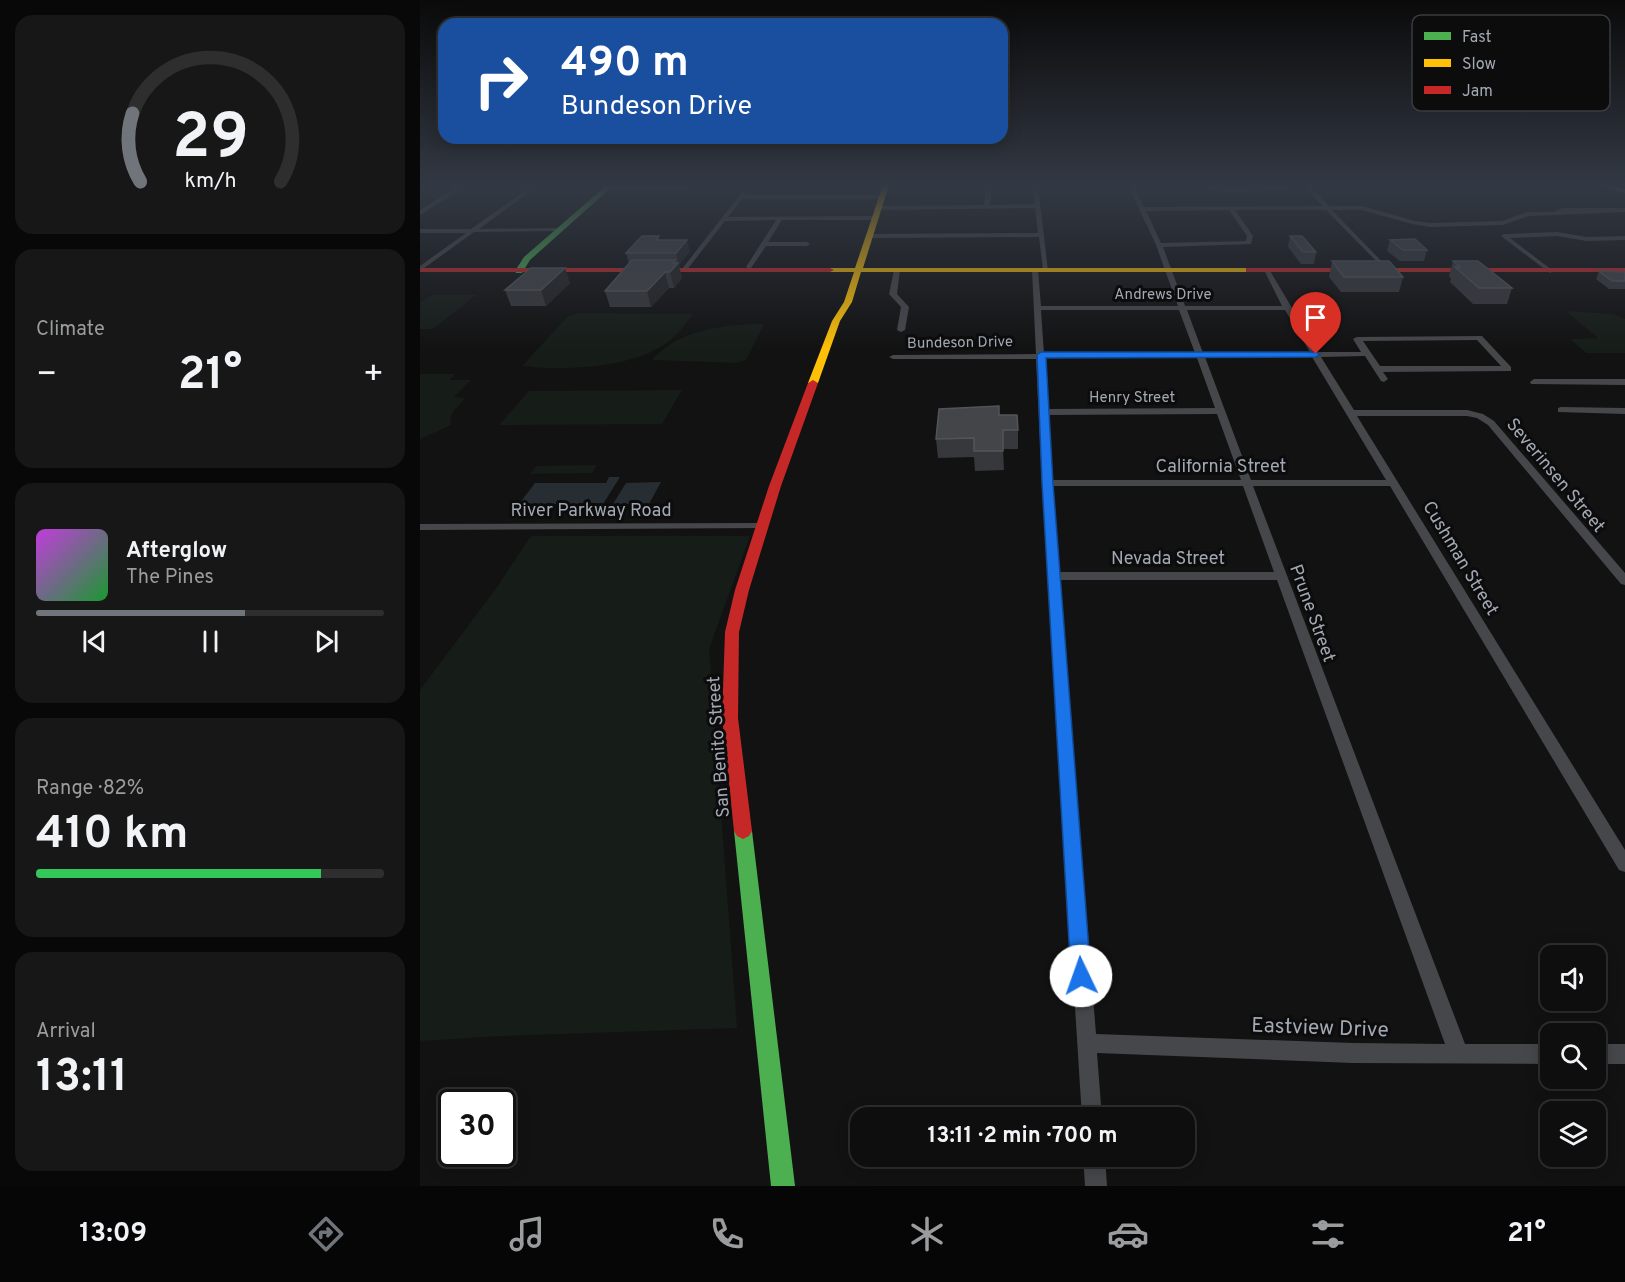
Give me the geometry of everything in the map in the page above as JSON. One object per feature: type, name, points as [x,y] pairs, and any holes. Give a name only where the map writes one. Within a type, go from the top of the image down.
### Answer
[{"type":"street","points":[[420,270],[460,240]]},
{"type":"street","points":[[519,271],[526,259],[547,240]]},
{"type":"street","points":[[684,270],[707,240]]},
{"type":"street","points":[[749,267],[767,240]]},
{"type":"street","name":"San Benito Street","points":[[783,1186],[730,698],[732,632],[742,590],[800,415],[836,321],[848,302],[868,240]]},
{"type":"street","points":[[1042,240],[1038,308],[1047,483],[1056,576],[1091,1107]]},
{"type":"street","name":"Prune Street","points":[[1157,240],[1459,1055]]},
{"type":"street","points":[[1159,245],[1249,243],[1251,240]]},
{"type":"street","points":[[1358,240],[1387,270]]},
{"type":"street","points":[[1510,240],[1550,271]]},
{"type":"street","points":[[765,244],[807,244]]},
{"type":"street","points":[[420,270],[1625,270]]},
{"type":"street","points":[[897,270],[893,294],[905,307],[901,330]]},
{"type":"street","name":"Cushman Street","points":[[1267,270],[1287,308],[1625,865]]},
{"type":"street","name":"Andrews Drive","points":[[1038,308],[1287,308]]},
{"type":"street","points":[[1378,369],[1508,369],[1479,338],[1357,339],[1384,378]]},
{"type":"street","name":"Bundeson Drive","points":[[893,357],[1368,354]]},
{"type":"street","points":[[1534,382],[1625,382]]},
{"type":"street","points":[[1561,410],[1625,411]]},
{"type":"street","name":"Henry Street","points":[[1044,412],[1220,411]]},
{"type":"street","name":"Severinsen Street","points":[[1352,414],[1467,413],[1485,418],[1625,581]]},
{"type":"street","name":"California Street","points":[[1047,483],[1394,483]]},
{"type":"street","name":"River Parkway Road","points":[[420,527],[763,526]]},
{"type":"street","name":"Nevada Street","points":[[1056,576],[1280,576]]},
{"type":"street","name":"Eastview Drive","points":[[1087,1043],[1459,1055],[1540,1054]]},
{"type":"street","points":[[1606,1054],[1625,1054]]},
{"type":"street","points":[[1095,1167],[1096,1186]]},
{"type":"shaded area","points":[[431,295],[476,295],[433,329],[420,329],[420,303]]},
{"type":"shaded area","points":[[1566,311],[1613,314],[1625,319],[1625,353],[1586,353],[1570,339],[1598,338]]},
{"type":"shaded area","points":[[580,313],[693,314],[680,331],[664,345],[633,359],[576,368],[522,366],[568,316]]},
{"type":"shaded area","points":[[764,324],[746,360],[736,363],[652,360],[676,341],[704,330],[734,325]]},
{"type":"shaded area","points":[[420,374],[455,374],[450,380],[471,380],[454,397],[466,398],[453,413],[451,425],[420,439]]},
{"type":"shaded area","points":[[682,390],[662,424],[499,425],[529,391]]},
{"type":"shaded area","points":[[597,465],[592,473],[530,474],[536,466]]},
{"type":"shaded area","points":[[609,477],[620,477],[603,504],[519,504],[535,483],[606,483]]},
{"type":"shaded area","points":[[661,482],[649,504],[613,504],[626,483]]},
{"type":"shaded area","points":[[531,536],[750,536],[709,649],[737,1028],[420,1041],[420,690],[497,587]]},
{"type":"building","points":[[638,240],[687,240],[676,253],[626,253]]},
{"type":"building","points":[[1294,240],[1306,240],[1316,252],[1303,252]]},
{"type":"building","points":[[1390,240],[1416,240],[1427,250],[1403,250]]},
{"type":"building","points":[[632,260],[675,260],[673,263],[678,263],[670,272],[665,272],[647,291],[605,291]]},
{"type":"building","points":[[1332,261],[1389,261],[1403,277],[1344,277]]},
{"type":"building","points":[[1453,261],[1478,261],[1512,288],[1479,288],[1455,267],[1460,267]]},
{"type":"building","points":[[531,268],[565,268],[541,290],[505,290]]},
{"type":"building","points":[[1599,271],[1625,272],[1625,281],[1612,281]]},
{"type":"building","points":[[999,406],[999,415],[1017,415],[1018,430],[1003,430],[1003,451],[974,451],[974,438],[936,439],[939,409]]},
{"type":"traffic: fast","points":[[519,271],[527,259],[548,240]]},
{"type":"traffic: fast","points":[[743,831],[783,1186]]},
{"type":"traffic: slow","points":[[813,383],[836,321],[848,302],[868,240]]},
{"type":"traffic: slow","points":[[830,270],[1249,270]]},
{"type":"traffic: jam","points":[[420,270],[830,270]]},
{"type":"traffic: jam","points":[[1249,270],[1351,270]]},
{"type":"traffic: jam","points":[[1377,270],[1625,270]]},
{"type":"traffic: jam","points":[[743,831],[730,718],[732,632],[742,590],[775,486],[813,383]]},
{"type":"route","points":[[1081,976],[1056,576],[1047,483],[1041,355],[1316,354]]}]
